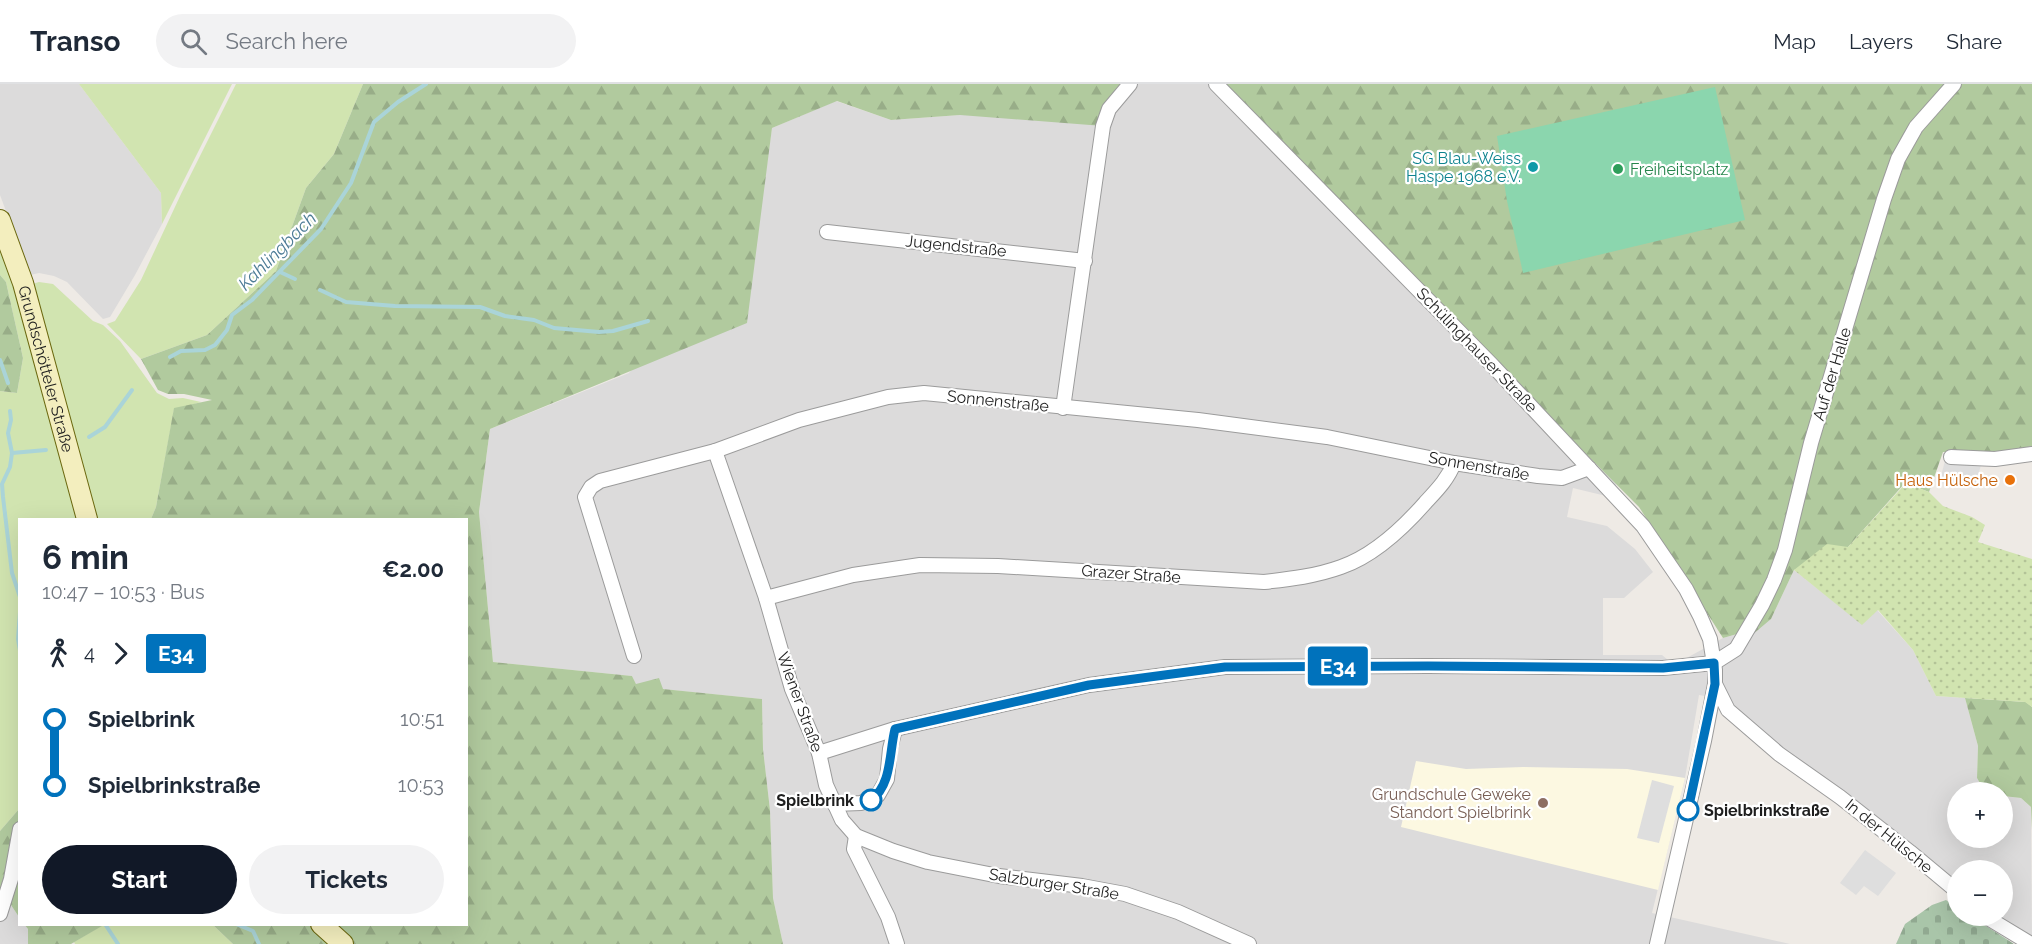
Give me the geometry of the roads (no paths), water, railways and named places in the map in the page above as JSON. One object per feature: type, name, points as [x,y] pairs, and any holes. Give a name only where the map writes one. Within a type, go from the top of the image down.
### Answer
[{"type":"main road","name":"Grundschötteler Straße","points":[[0,220],[23,284],[87,518]]},
{"type":"main road","points":[[323,926],[343,944]]},
{"type":"street","points":[[1063,408],[1103,126],[1109,109],[1130,84]]},
{"type":"street","name":"Schülinghauser Straße","points":[[1216,84],[1365,234],[1643,526],[1686,589],[1710,639],[1715,684]]},
{"type":"street","name":"Auf der Halle","points":[[1714,663],[1736,649],[1774,580],[1785,550],[1811,443],[1898,159],[1916,127],[1954,84]]},
{"type":"street","name":"Jugendstraße","points":[[827,232],[1085,261]]},
{"type":"street","name":"Sonnenstraße","points":[[634,656],[585,497],[587,492],[600,482],[715,451],[799,420],[888,397],[921,393],[1198,420],[1316,436],[1454,463],[1562,478],[1589,468]]},
{"type":"street","name":"Wiener Straße","points":[[715,451],[766,598],[792,689],[819,753],[826,785],[842,820],[856,836],[854,849],[888,917],[897,944]]},
{"type":"street","points":[[1952,457],[1995,459],[2032,454]]},
{"type":"street","name":"Grazer Straße","points":[[766,598],[853,575],[920,565],[998,566],[1264,582],[1308,577],[1344,567],[1376,548],[1404,526],[1448,477],[1454,463]]},
{"type":"street","points":[[819,753],[895,729],[1089,685],[1225,667],[1663,668],[1714,663]]},
{"type":"street","points":[[1657,944],[1715,684]]},
{"type":"street","name":"In der Hülsche","points":[[1715,684],[1728,710],[1779,754],[1840,797],[1947,883]]},
{"type":"street","points":[[834,804],[861,803],[878,795],[887,778],[895,729]]},
{"type":"street","name":"Salzburger Straße","points":[[856,836],[893,851],[937,864],[999,876],[1082,886],[1125,894],[1178,912],[1249,944]]},
{"type":"street","points":[[0,914],[11,879],[18,840]]},
{"type":"street","points":[[2001,926],[2031,944]]},
{"type":"waterway","name":"Kahlingbach","points":[[170,357],[181,351],[205,350],[215,345],[227,330],[232,315],[252,300],[321,229],[351,183],[374,122],[398,102],[426,84]]},
{"type":"waterway","points":[[280,272],[295,279]]},
{"type":"waterway","points":[[320,290],[346,302],[395,306],[480,307],[505,316],[534,320],[554,328],[613,331],[648,321]]},
{"type":"waterway","points":[[0,360],[8,383]]},
{"type":"waterway","points":[[89,437],[105,427],[132,390]]},
{"type":"waterway","points":[[10,411],[11,420],[8,433],[12,453],[10,467],[2,484],[12,573],[18,591]]},
{"type":"waterway","points":[[12,453],[46,450]]},
{"type":"waterway","points":[[106,926],[118,944]]},
{"type":"waterway","points":[[241,926],[253,931],[259,944]]},
{"type":"place","name":"SG Blau-Weiss Haspe 1968 e.V.","points":[[1533,167]]},
{"type":"place","name":"Freiheitsplatz","points":[[1618,169]]},
{"type":"place","name":"Haus Hülsche","points":[[2010,480]]},
{"type":"place","name":"Spielbrink","points":[[871,800]]},
{"type":"place","name":"Grundschule Geweke Standort Spielbrink","points":[[1543,803]]},
{"type":"place","name":"Spielbrinkstraße","points":[[1688,810]]}]
